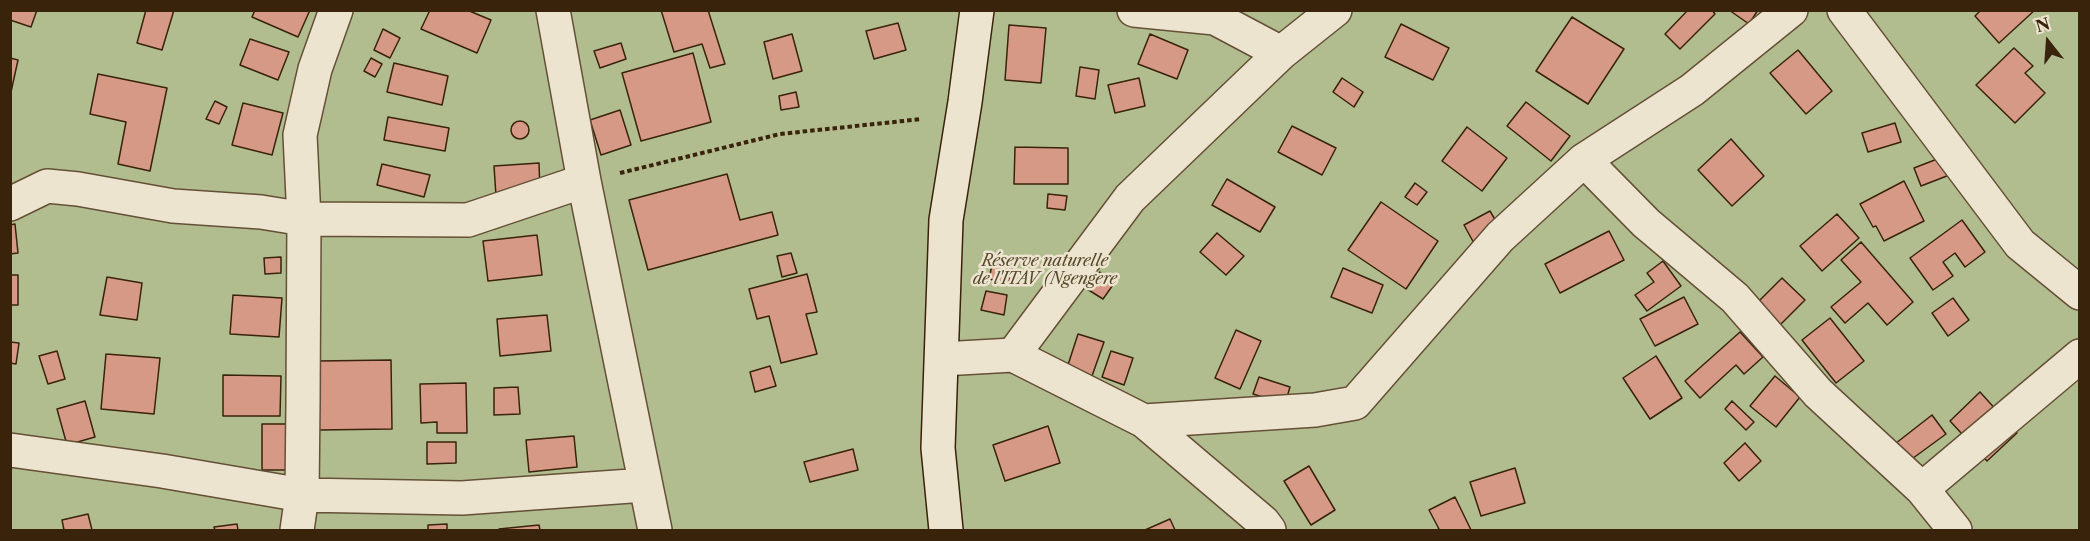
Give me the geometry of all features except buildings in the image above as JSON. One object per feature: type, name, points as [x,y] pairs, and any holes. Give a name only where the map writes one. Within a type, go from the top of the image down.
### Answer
[{"type":"street","points":[[297,531],[302,495],[304,219],[300,135],[315,69],[336,10]]},
{"type":"street","points":[[553,10],[655,531]]},
{"type":"street","points":[[946,531],[938,448],[946,220],[977,10]]},
{"type":"street","points":[[1134,10],[1216,14],[1281,53]]},
{"type":"street","points":[[1013,355],[1130,198],[1281,53],[1335,10]]},
{"type":"street","points":[[1144,421],[1315,410],[1355,403],[1500,237],[1584,159],[1692,90],[1791,10]]},
{"type":"street","points":[[1844,10],[2020,244],[2079,293]]},
{"type":"street","points":[[1584,159],[1646,223],[1735,298],[1818,393],[1922,489],[1955,531]]},
{"type":"street","points":[[10,204],[47,186],[78,189],[173,206],[261,212],[304,219],[468,220],[585,181]]},
{"type":"street","points":[[942,359],[1013,355],[1144,421],[1262,528]]},
{"type":"street","points":[[1922,489],[2079,356]]},
{"type":"street","points":[[10,450],[162,471],[302,495],[462,498],[645,485]]},
{"type":"path","points":[[585,181],[780,134],[919,121],[965,102]]},
{"type":"green space","name":"Réserve naturelle de l'ITAV (Ngengere","points":[[11,11],[2079,11],[2079,530],[11,530]]}]
